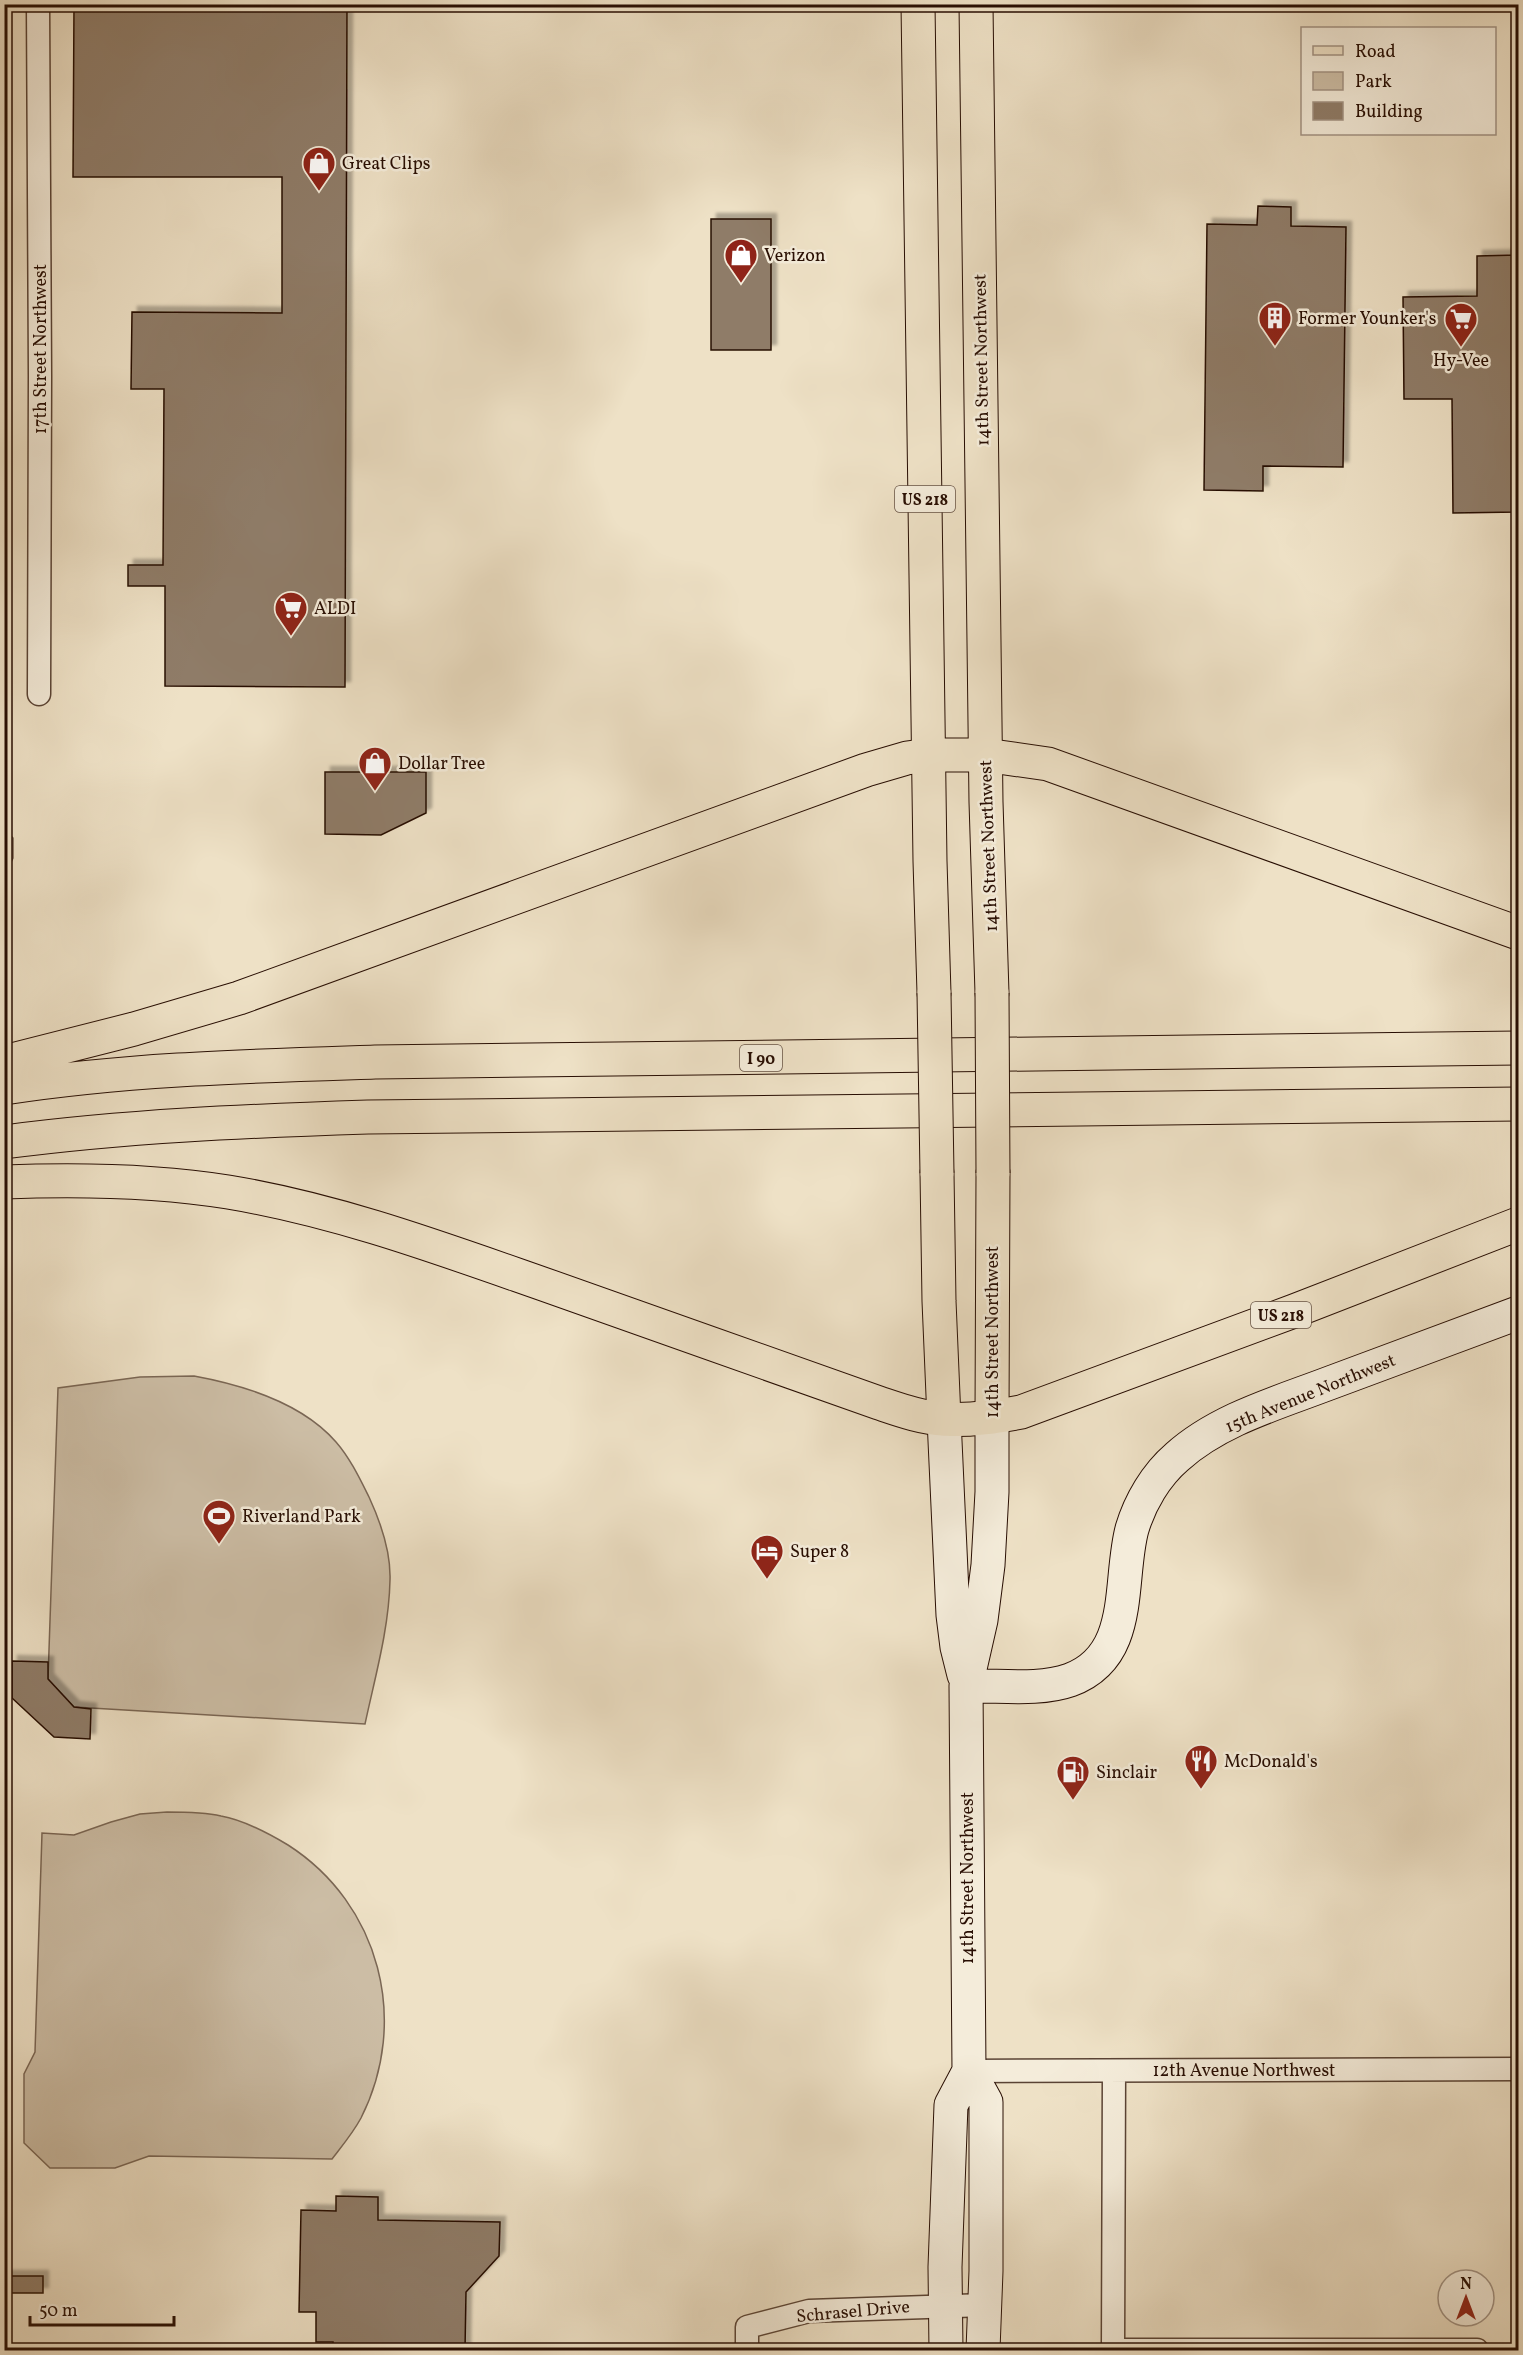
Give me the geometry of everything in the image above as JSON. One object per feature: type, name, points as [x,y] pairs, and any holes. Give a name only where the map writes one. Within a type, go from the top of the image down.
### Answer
[{"type":"main road","points":[[912,4],[920,82]]},
{"type":"main road","name":"14th Street Northwest","points":[[918,4],[939,1301],[953,1615],[957,1647],[966,1686],[969,2071],[986,2102],[983,2350]]},
{"type":"main road","name":"14th Street Northwest","points":[[966,1686],[981,1620],[988,1565],[992,1492],[992,993],[985,755],[976,4]]},
{"type":"main road","points":[[977,83],[984,4]]},
{"type":"main road","points":[[4,1062],[104,1037],[239,998],[809,789],[907,758],[929,755],[985,755],[1048,764],[1518,933]]},
{"type":"main road","name":"I 90","points":[[4,1088],[84,1078],[184,1070],[375,1062],[1518,1048]]},
{"type":"main road","points":[[4,1142],[167,1125],[337,1118],[1518,1104]]},
{"type":"main road","points":[[4,1182],[95,1180],[140,1182],[227,1192],[318,1210],[449,1251],[879,1403],[912,1413],[944,1419]]},
{"type":"main road","name":"US 218","points":[[944,1419],[992,1418],[1021,1412],[1518,1224]]},
{"type":"main road","name":"15th Avenue Northwest","points":[[966,1686],[1043,1685],[1065,1681],[1090,1668],[1105,1654],[1116,1635],[1122,1611],[1127,1554],[1132,1528],[1143,1502],[1158,1478],[1176,1457],[1193,1444],[1229,1423],[1270,1406],[1518,1313]]},
{"type":"main road","name":"14th Street Northwest","points":[[946,2350],[951,2105],[969,2071]]},
{"type":"street","name":"17th Street Northwest","points":[[38,4],[39,694]]},
{"type":"street","name":"12th Avenue Northwest","points":[[969,2071],[1518,2069]]},
{"type":"street","points":[[1114,2071],[1113,2350],[1477,2350]]},
{"type":"street","name":"Schrasel Drive","points":[[747,2350],[747,2326],[809,2311],[946,2304],[985,2305]]},
{"type":"green space","name":"Riverland Park","points":[[194,1376],[271,1398],[306,1416],[322,1428],[341,1448],[369,1497],[384,1537],[389,1558],[390,1580],[384,1635],[365,1724],[74,1707],[48,1679],[58,1388],[140,1377]]},
{"type":"green space","points":[[201,1813],[230,1818],[256,1828],[288,1845],[320,1870],[345,1899],[364,1932],[377,1967],[384,2005],[383,2043],[376,2081],[361,2118],[332,2159],[149,2156],[115,2168],[50,2168],[24,2143],[24,2074],[35,2052],[42,1833],[74,1835],[140,1814]]},
{"type":"shaded area","points":[[5,830],[13,838],[13,858],[5,875]]},
{"type":"building","points":[[74,4],[347,4],[345,687],[165,686],[165,586],[128,586],[128,565],[163,565],[164,389],[131,389],[132,312],[282,313],[282,177],[73,177]]},
{"type":"building","name":"Former Younker's","points":[[1258,206],[1291,207],[1291,226],[1346,227],[1343,467],[1263,466],[1263,491],[1204,490],[1207,224],[1257,225]]},
{"type":"building","name":"Verizon","points":[[711,219],[771,219],[771,350],[711,350]]},
{"type":"building","name":"Hy-Vee","points":[[1518,255],[1518,512],[1453,513],[1452,399],[1404,399],[1403,297],[1477,296],[1477,256]]},
{"type":"building","name":"Dollar Tree","points":[[325,772],[426,772],[426,813],[381,835],[325,834]]},
{"type":"building","points":[[12,1661],[48,1662],[48,1679],[74,1707],[91,1709],[90,1739],[54,1737],[12,1698]]},
{"type":"building","points":[[336,2196],[378,2197],[378,2220],[500,2222],[499,2256],[466,2292],[465,2350],[333,2350],[333,2342],[316,2342],[316,2312],[299,2312],[301,2210],[336,2211]]},
{"type":"building","points":[[4,2276],[43,2276],[43,2293],[4,2293]]},
{"type":"place","name":"Great Clips","points":[[319,192]]},
{"type":"place","name":"Verizon","points":[[741,284]]},
{"type":"place","name":"Former Younker's","points":[[1275,347]]},
{"type":"place","name":"Hy-Vee","points":[[1461,348]]},
{"type":"place","name":"ALDI","points":[[291,637]]},
{"type":"place","name":"Dollar Tree","points":[[375,792]]},
{"type":"place","name":"Riverland Park","points":[[219,1545]]},
{"type":"place","name":"Super 8","points":[[767,1580]]},
{"type":"place","name":"McDonald's","points":[[1201,1790]]},
{"type":"place","name":"Sinclair","points":[[1073,1801]]}]
